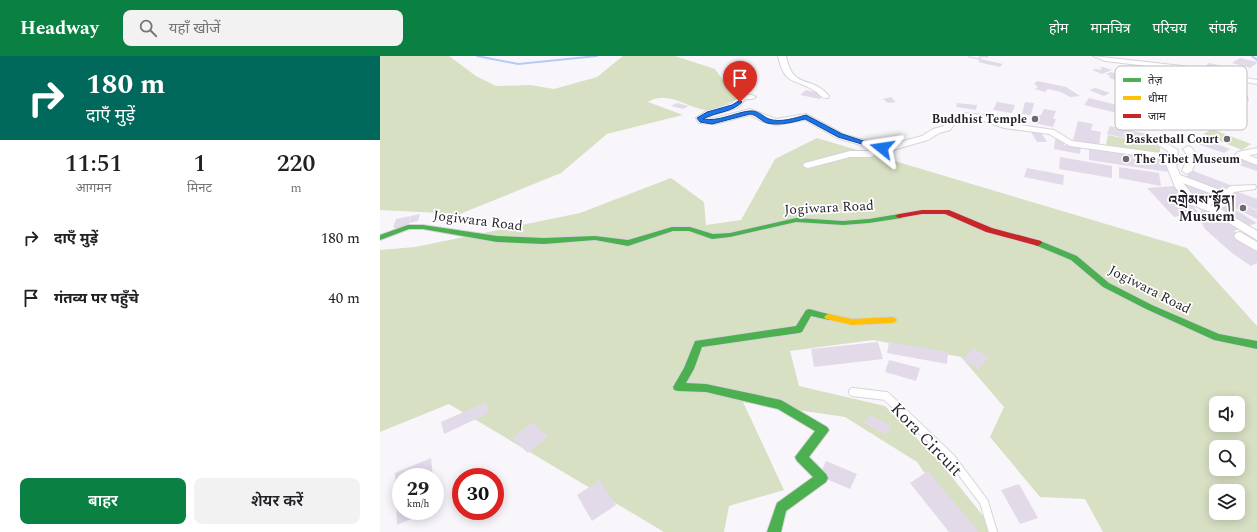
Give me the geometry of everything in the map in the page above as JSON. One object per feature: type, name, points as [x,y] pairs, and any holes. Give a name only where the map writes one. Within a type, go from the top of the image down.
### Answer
[{"type":"street","points":[[782,56],[786,74],[795,81],[820,89],[825,96]]},
{"type":"street","points":[[1097,56],[1105,59],[1170,66]]},
{"type":"street","points":[[1247,80],[1257,82]]},
{"type":"street","points":[[752,97],[744,97],[734,106],[709,113],[700,118],[702,121],[712,122],[750,112],[768,121],[774,122],[785,122],[806,117],[840,136],[882,148],[893,147],[925,138],[936,131],[947,128],[950,125],[951,119],[962,119],[964,116],[982,118],[1004,125],[1050,132],[1070,142],[1168,157],[1180,187],[1193,202],[1215,210],[1243,232],[1257,247]]},
{"type":"street","points":[[1164,137],[1163,144],[1173,150],[1172,157],[1183,173],[1224,195]]},
{"type":"street","points":[[808,165],[850,154],[870,154],[882,148]]},
{"type":"street","points":[[1183,173],[1193,156],[1188,148]]},
{"type":"street","points":[[1257,151],[1240,155],[1257,162]]},
{"type":"street","points":[[1200,205],[1224,195],[1232,189],[1255,189]]},
{"type":"street","name":"Jogiwara Road","points":[[380,238],[408,227],[423,227],[497,239],[544,241],[595,238],[628,243],[672,229],[690,229],[712,237],[730,235],[796,220],[843,223],[869,221],[922,212],[946,212],[989,230],[1044,245],[1074,258],[1106,284],[1149,307],[1218,337],[1257,345]]},
{"type":"street","points":[[1243,232],[1257,228]]},
{"type":"street","points":[[1243,232],[1257,236]]},
{"type":"street","points":[[774,532],[781,507],[822,478],[801,457],[822,430],[780,405],[706,388],[678,387],[688,369],[698,344],[728,342],[762,334],[799,329],[809,312],[852,322],[892,320]]},
{"type":"lane","name":"Kora Circuit","points":[[853,392],[886,396],[950,458],[984,502],[993,532]]},
{"type":"green space","points":[[380,56],[449,56],[476,76],[496,86],[530,85],[554,89],[597,77],[623,56],[675,56],[715,69],[737,100],[716,108],[705,110],[669,98],[655,99],[648,102],[683,115],[607,134],[561,173],[460,214],[380,210]]},
{"type":"green space","name":"Basketball Court","points":[[1210,130],[1215,130],[1251,144],[1242,150],[1203,134]]},
{"type":"green space","points":[[1108,135],[1160,146],[1160,155],[1106,145]]},
{"type":"green space","points":[[817,138],[1187,248],[1257,326],[1257,532],[1103,532],[1085,499],[1040,497],[990,437],[1004,407],[961,357],[873,340],[790,351],[799,386],[885,406],[939,461],[996,532],[965,532],[917,462],[845,417],[743,402],[784,490],[729,506],[724,532],[664,532],[449,404],[380,432],[380,250],[415,247],[580,213],[671,178],[704,202],[706,225],[741,220],[775,159]]},
{"type":"building","points":[[980,56],[989,56],[987,58],[982,57],[980,60],[967,57],[978,58]]},
{"type":"building","points":[[1240,58],[1257,62],[1250,68],[1232,63]]},
{"type":"building","points":[[981,59],[1003,64],[1000,67],[978,62]]},
{"type":"building","points":[[1208,63],[1224,66],[1206,66]]},
{"type":"building","points":[[1103,67],[1112,70],[1102,74],[1092,70],[1100,70],[1102,69],[1099,68]]},
{"type":"building","points":[[1111,72],[1115,74],[1115,80],[1108,77],[1111,76],[1106,74]]},
{"type":"building","points":[[1037,81],[1066,87],[1080,96],[1070,97],[1061,92],[1048,89],[1045,92],[1035,89],[1038,87],[1034,84]]},
{"type":"building","points":[[1095,88],[1110,93],[1104,96],[1089,90]]},
{"type":"building","points":[[806,90],[825,94],[820,99],[800,95]]},
{"type":"building","points":[[891,97],[896,102],[888,103],[883,99]]},
{"type":"building","points":[[1089,98],[1115,104],[1115,113],[1084,105]]},
{"type":"building","points":[[997,102],[1015,105],[1012,113],[993,110]]},
{"type":"building","points":[[1025,102],[1034,103],[1031,115],[1022,114]]},
{"type":"building","points":[[677,103],[689,106],[683,109],[671,106]]},
{"type":"building","points":[[957,103],[977,105],[976,110],[956,107]]},
{"type":"building","points":[[1044,109],[1056,111],[1053,119],[1056,119],[1053,127],[1035,123]]},
{"type":"building","points":[[1078,121],[1093,124],[1091,130],[1101,132],[1099,145],[1073,140]]},
{"type":"building","points":[[1110,126],[1115,127],[1115,130],[1129,130],[1162,137],[1161,146],[1107,134]]},
{"type":"building","points":[[1031,132],[1041,132],[1047,142],[1037,142]]},
{"type":"building","points":[[1201,138],[1230,149],[1224,153],[1195,143]]},
{"type":"building","points":[[1055,139],[1065,141],[1064,145],[1081,147],[1080,154],[1054,149]]},
{"type":"building","points":[[1089,147],[1165,159],[1168,172],[1089,160]]},
{"type":"building","points":[[1060,157],[1112,166],[1112,178],[1059,169]]},
{"type":"building","points":[[1235,157],[1257,164],[1257,171],[1230,162]]},
{"type":"building","points":[[1119,167],[1159,173],[1161,186],[1119,178]]},
{"type":"building","points":[[1027,168],[1064,175],[1063,185],[1024,177]]},
{"type":"building","points":[[1191,170],[1233,186],[1223,193],[1186,178]]},
{"type":"building","points":[[1184,179],[1220,194],[1198,204],[1181,182]]},
{"type":"building","points":[[1175,186],[1199,213],[1174,217],[1147,188]]},
{"type":"building","points":[[1233,190],[1257,199],[1257,210],[1240,203],[1257,211],[1257,219],[1229,205],[1237,201],[1226,196]]},
{"type":"building","points":[[1228,205],[1257,223],[1245,227],[1216,209]]},
{"type":"building","points":[[1202,207],[1242,228],[1234,231],[1240,236],[1250,233],[1257,238],[1257,263],[1251,266],[1232,253],[1205,229],[1198,217]]},
{"type":"building","points":[[420,214],[418,221],[409,223],[411,216]]},
{"type":"building","points":[[410,216],[409,224],[396,229],[393,227],[396,219]]},
{"type":"building","points":[[878,342],[883,359],[814,367],[811,349]]},
{"type":"building","points":[[889,342],[948,352],[947,364],[887,353]]},
{"type":"building","points":[[973,348],[989,357],[979,369],[963,360]]},
{"type":"building","points":[[889,360],[920,368],[916,381],[885,372]]},
{"type":"building","points":[[486,402],[489,413],[444,434],[441,422]]},
{"type":"building","points":[[870,415],[891,426],[886,435],[864,423]]},
{"type":"building","points":[[532,422],[548,437],[528,453],[512,438]]},
{"type":"building","points":[[431,458],[432,468],[407,468]]},
{"type":"building","points":[[826,461],[857,474],[850,489],[819,476]]},
{"type":"building","points":[[928,471],[979,532],[949,532],[910,483]]},
{"type":"building","points":[[600,480],[616,505],[592,521],[577,495]]},
{"type":"building","points":[[1019,484],[1038,518],[1020,524],[1001,490]]},
{"type":"building","points":[[397,520],[408,520],[397,525]]},
{"type":"waterway","points":[[477,56],[518,64],[597,56]]},
{"type":"waterway","points":[[1252,56],[1257,60]]},
{"type":"traffic: fast","points":[[380,238],[408,227],[423,227],[497,239],[544,241],[595,238],[628,243],[672,229],[690,229],[712,237],[730,235],[796,220],[843,223],[869,221],[899,216]]},
{"type":"traffic: fast","points":[[1038,243],[1074,258],[1106,285],[1149,307],[1217,337],[1257,345]]},
{"type":"traffic: fast","points":[[774,532],[781,507],[822,478],[801,457],[823,430],[781,405],[706,388],[678,387],[689,369],[698,344],[799,329],[809,312],[829,317]]},
{"type":"traffic: slow","points":[[829,317],[852,322],[892,320]]},
{"type":"traffic: jam","points":[[899,216],[922,212],[946,212],[989,230],[1038,243]]},
{"type":"place","name":"Buddhist Temple","points":[[1035,119]]},
{"type":"place","name":"Basketball Court","points":[[1227,139]]},
{"type":"place","name":"The Tibet Museum","points":[[1126,159]]},
{"type":"place","name":"འགྲེམས་སྟོན། Musuem","points":[[1243,208]]},
{"type":"route","points":[[740,102],[729,108],[709,113],[700,118],[702,121],[712,122],[750,112],[758,114],[768,121],[774,122],[785,122],[806,117],[840,136],[882,148]]}]
